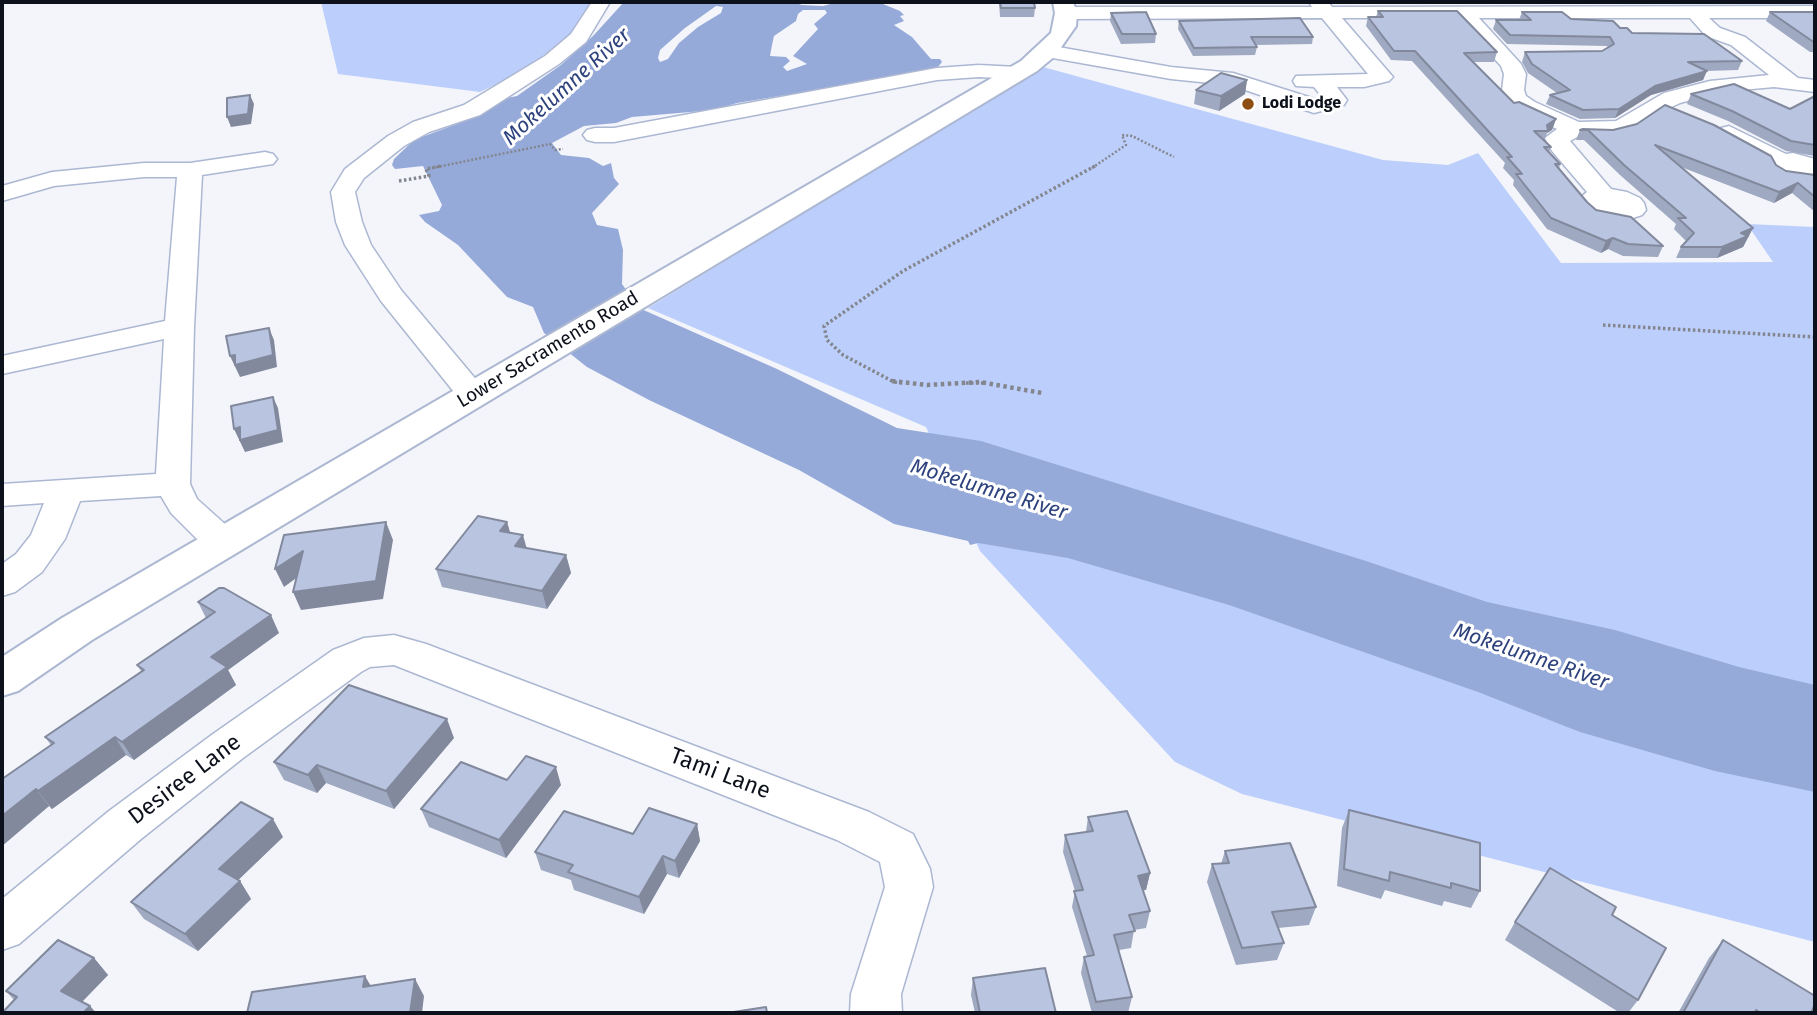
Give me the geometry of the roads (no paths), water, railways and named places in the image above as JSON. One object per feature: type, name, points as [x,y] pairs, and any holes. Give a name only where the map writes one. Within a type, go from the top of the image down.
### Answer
[{"type":"main road","name":"Lower Sacramento Road","points":[[2,679],[77,629],[1017,73],[1047,51],[1061,35],[1065,26],[1065,8]]},
{"type":"street","points":[[473,395],[391,295],[358,245],[349,222],[343,191],[354,174],[396,141],[421,127],[472,110],[552,60],[579,38],[601,2]]},
{"type":"street","points":[[1047,51],[1171,73],[1233,79],[1364,81],[1382,77],[1322,7]]},
{"type":"street","points":[[1065,8],[1576,7],[1701,12],[1758,7],[1815,12]]},
{"type":"street","points":[[1450,8],[1501,53],[1515,74],[1513,90],[1517,99],[1527,107],[1575,129],[1608,130],[1624,127],[1660,103],[1731,84],[1791,83],[1815,86]]},
{"type":"street","points":[[1701,12],[1704,25],[1713,32],[1734,38],[1791,83]]},
{"type":"street","points":[[1501,53],[1529,52]]},
{"type":"street","points":[[1767,63],[1803,63]]},
{"type":"street","points":[[595,135],[614,135],[937,74],[979,71],[1017,73]]},
{"type":"street","points":[[1660,103],[1782,162],[1793,160],[1815,167]]},
{"type":"street","points":[[1575,129],[1557,138],[1559,146],[1603,195]]},
{"type":"street","points":[[2,194],[52,179],[144,170],[190,170],[265,159]]},
{"type":"street","points":[[1782,162],[1780,168],[1791,174],[1815,177]]},
{"type":"street","points":[[190,170],[178,327],[173,484],[183,505],[223,543]]},
{"type":"street","points":[[2,365],[178,327]]},
{"type":"street","points":[[2,495],[173,484]]},
{"type":"street","points":[[2,583],[29,563],[47,539],[67,491]]},
{"type":"street","name":"Desiree Lane","points":[[2,928],[125,825],[228,746],[347,661],[379,650]]},
{"type":"street","name":"Tami Lane","points":[[379,650],[412,654],[853,826],[897,848],[907,869],[909,887],[876,994],[876,1013]]},
{"type":"water","name":"Mokelumne River","points":[[624,2],[793,2],[823,6],[838,2],[878,2],[900,11],[904,15],[900,16],[904,21],[894,25],[912,37],[931,59],[940,59],[942,62],[937,68],[902,76],[737,103],[714,110],[632,117],[616,123],[584,126],[552,143],[561,155],[589,158],[603,166],[611,163],[614,178],[619,184],[592,213],[597,225],[618,229],[623,250],[622,284],[639,308],[777,369],[897,428],[981,441],[1366,561],[1487,602],[1615,630],[1739,667],[1815,685],[1815,792],[1715,771],[1580,732],[1478,692],[1229,605],[1068,558],[978,543],[970,545],[968,541],[894,524],[799,470],[649,400],[587,367],[544,333],[533,307],[507,297],[458,245],[419,215],[439,211],[442,205],[423,166],[395,169],[392,165],[394,159],[414,140],[478,116],[502,99],[517,96],[561,65],[593,36]],"holes":[[[716,6],[723,7],[721,13],[698,27],[679,43],[668,59],[660,62],[660,50]],[[803,10],[825,10],[827,13],[814,24],[818,29],[793,56],[807,64],[787,71],[783,67],[790,61],[786,57],[770,56],[774,36],[796,21]]]},
{"type":"place","name":"Lodi Lodge","points":[[1248,104]]}]
